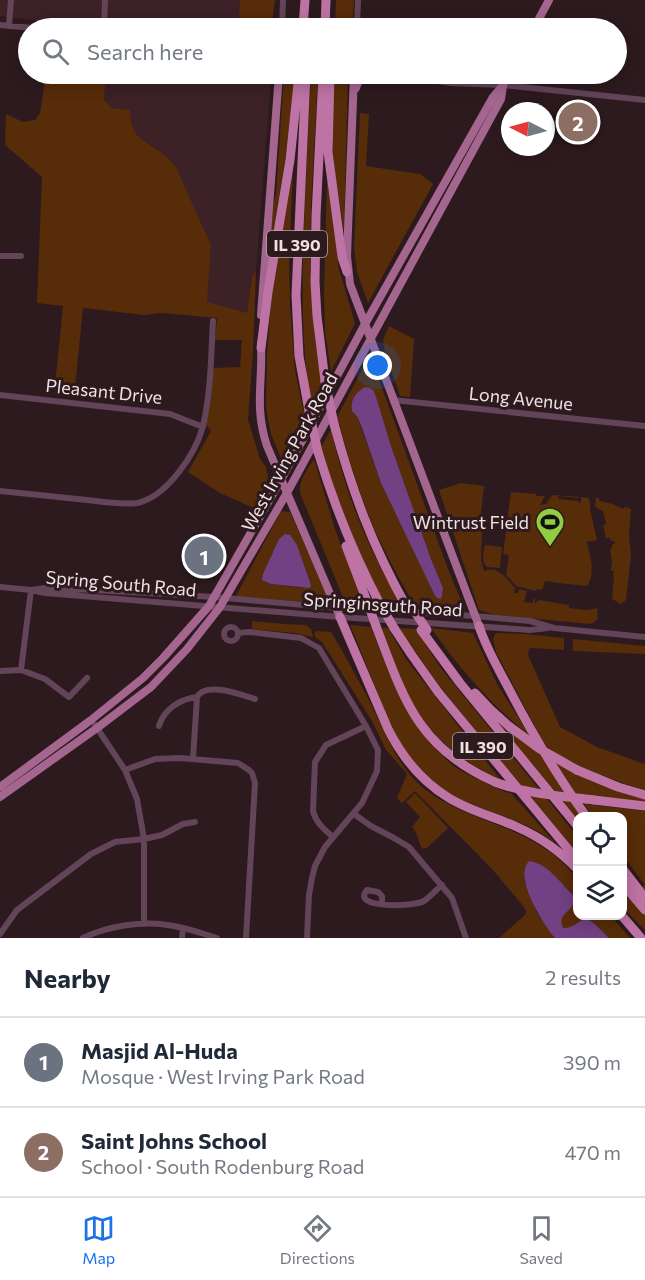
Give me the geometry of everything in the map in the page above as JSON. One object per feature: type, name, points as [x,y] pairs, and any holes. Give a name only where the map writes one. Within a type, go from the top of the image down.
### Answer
[{"type":"highway","points":[[306,18],[307,0]]},
{"type":"highway","points":[[325,18],[326,0]]},
{"type":"highway","points":[[331,18],[332,0]]},
{"type":"highway","points":[[261,348],[301,84]]},
{"type":"highway","name":"IL 390","points":[[302,84],[296,295],[299,356],[318,452],[333,501],[380,604],[411,654],[438,692],[573,855]]},
{"type":"highway","name":"IL 390","points":[[325,84],[316,228],[317,316],[334,424],[349,478],[364,519],[394,584],[424,630],[459,683],[573,821]]},
{"type":"highway","points":[[326,84],[328,152],[342,257],[347,272]]},
{"type":"highway","points":[[333,501],[336,517],[406,701],[426,733],[440,747],[471,771],[507,787],[529,792],[645,806]]},
{"type":"highway","points":[[338,613],[394,742],[415,771],[455,801],[531,833],[558,851],[574,866]]},
{"type":"highway","points":[[478,626],[485,644],[534,736],[583,812]]},
{"type":"highway","points":[[424,630],[485,704],[510,727],[540,749],[577,770],[618,788],[645,795]]},
{"type":"highway","points":[[627,876],[639,894],[645,910]]},
{"type":"highway","points":[[621,920],[638,934]]},
{"type":"highway","points":[[626,920],[638,934]]},
{"type":"main road","points":[[539,18],[549,0]]},
{"type":"main road","points":[[276,84],[260,330],[260,417],[267,446],[338,613]]},
{"type":"main road","points":[[354,84],[347,272],[355,302],[478,626]]},
{"type":"main road","points":[[353,94],[358,84]]},
{"type":"main road","name":"West Irving Park Road","points":[[0,787],[92,720],[143,678],[209,606],[493,97],[503,86]]},
{"type":"main road","name":"West Irving Park Road","points":[[0,797],[151,687],[187,649],[220,607],[288,491],[501,99],[503,86]]},
{"type":"street","points":[[9,26],[11,0]]},
{"type":"street","points":[[104,18],[105,0]]},
{"type":"street","points":[[281,18],[283,0]]},
{"type":"street","points":[[357,18],[358,0]]},
{"type":"street","points":[[0,25],[18,27]]},
{"type":"street","points":[[478,84],[645,100]]},
{"type":"street","points":[[0,256],[21,256]]},
{"type":"street","points":[[0,491],[137,503],[153,497],[172,481],[189,457],[203,427],[213,321]]},
{"type":"street","name":"Pleasant Drive","points":[[0,395],[170,414],[203,427]]},
{"type":"street","name":"Long Avenue","points":[[393,400],[645,426]]},
{"type":"street","name":"Spring South Road","points":[[0,587],[45,593],[209,606]]},
{"type":"street","name":"Spring South Road","points":[[31,590],[45,588],[215,597]]},
{"type":"street","points":[[21,670],[31,590]]},
{"type":"street","name":"Springinsguth Road","points":[[215,597],[338,613],[478,626],[530,630],[555,628]]},
{"type":"street","name":"Springinsguth Road","points":[[209,606],[338,613],[475,616],[530,621],[555,628],[645,637]]},
{"type":"street","points":[[238,633],[249,632],[302,638],[319,648],[378,750],[376,771],[362,803],[333,837],[321,855],[312,878],[307,938]]},
{"type":"street","points":[[0,671],[21,670],[45,679],[69,697],[87,678]]},
{"type":"street","points":[[193,759],[197,697],[200,693],[204,690],[226,691],[255,699]]},
{"type":"street","points":[[159,726],[161,719],[177,703],[197,697]]},
{"type":"street","points":[[92,720],[125,770],[137,799],[144,839],[144,924]]},
{"type":"street","points":[[333,837],[315,818],[312,807],[315,762],[326,745],[366,726]]},
{"type":"street","points":[[125,770],[155,759],[180,758],[238,763],[252,773],[255,783],[246,938]]},
{"type":"street","points":[[354,814],[409,847],[452,898],[466,938]]},
{"type":"street","points":[[0,934],[17,910],[91,854],[115,842],[162,835],[183,824],[195,822]]},
{"type":"street","points":[[382,904],[408,906],[424,901],[442,885]]},
{"type":"street","points":[[83,938],[112,928],[144,924],[183,928],[218,938]]},
{"type":"street","points":[[182,938],[183,928]]},
{"type":"shaded area","points":[[0,0],[240,0],[239,18],[18,18],[0,16]]},
{"type":"shaded area","points":[[240,0],[275,0],[272,18],[239,18]]},
{"type":"shaded area","points":[[336,0],[354,0],[353,18],[335,18]]},
{"type":"shaded area","points":[[44,84],[105,84],[104,100],[112,108],[130,110],[134,131],[140,138],[166,156],[176,167],[211,245],[207,302],[247,313],[252,277],[256,271],[248,420],[260,459],[266,467],[268,476],[264,496],[256,509],[220,493],[188,472],[211,431],[205,423],[213,368],[240,367],[242,340],[215,340],[217,318],[161,313],[144,315],[83,308],[74,397],[54,395],[63,306],[37,303],[42,177],[5,145],[6,114],[23,122],[35,120],[40,113]]},
{"type":"shaded area","points":[[105,84],[271,84],[256,271],[252,277],[247,313],[206,303],[211,245],[176,167],[166,156],[140,138],[134,131],[130,110],[112,108],[104,100]]},
{"type":"shaded area","points":[[283,84],[294,84],[285,161],[267,270],[276,194]]},
{"type":"shaded area","points":[[311,84],[317,84],[310,269],[315,340],[322,386],[311,406],[303,329],[305,201]]},
{"type":"shaded area","points":[[333,84],[348,84],[344,232],[334,166]]},
{"type":"shaded area","points":[[360,113],[369,114],[366,166],[420,174],[433,184],[368,303],[357,272],[354,248]]},
{"type":"shaded area","points":[[292,170],[290,306],[295,371],[305,418],[283,463],[268,420],[267,353],[272,290]]},
{"type":"shaded area","points":[[327,178],[339,269],[355,323],[331,372],[325,330],[324,293]]},
{"type":"shaded area","points":[[389,326],[414,339],[410,397],[400,396],[385,352],[383,340]]},
{"type":"shaded area","points":[[370,355],[465,610],[415,606],[372,523],[337,417]],"holes":[[[374,391],[391,446],[443,588],[440,598],[434,594],[381,483],[357,416]]]},
{"type":"shaded area","points":[[365,387],[374,391],[391,446],[443,588],[440,599],[434,594],[381,483],[362,428],[352,411],[354,397]]},
{"type":"shaded area","points":[[331,429],[354,507],[379,565],[401,605],[384,604],[365,567],[338,502],[321,447]]},
{"type":"shaded area","points":[[314,459],[335,529],[363,603],[345,602],[300,493],[302,480]]},
{"type":"shaded area","points":[[461,483],[484,486],[479,531],[482,532],[481,560],[484,571],[498,571],[515,588],[514,593],[518,593],[519,589],[527,591],[524,602],[533,603],[535,598],[535,603],[539,600],[569,605],[569,608],[587,610],[598,608],[598,619],[591,624],[495,615],[479,610],[439,490]]},
{"type":"shaded area","name":"Wintrust Field","points":[[511,492],[545,496],[540,505],[546,504],[552,495],[579,497],[558,496],[558,499],[579,503],[581,497],[589,498],[597,540],[587,542],[592,570],[587,586],[545,581],[542,590],[537,589],[536,591],[516,586],[506,575],[509,555],[503,554]]},
{"type":"shaded area","points":[[596,498],[623,509],[625,507],[631,509],[629,534],[631,556],[626,600],[621,604],[612,599],[614,571],[611,571],[610,549],[615,543],[610,538],[606,538],[603,511],[595,507]]},
{"type":"shaded area","points":[[281,511],[290,512],[327,595],[326,601],[322,603],[236,596]],"holes":[[[297,545],[310,582],[304,588],[271,584],[263,580]]]},
{"type":"shaded area","points":[[285,534],[290,535],[297,545],[310,582],[309,588],[271,584],[262,580],[279,539]]},
{"type":"shaded area","points":[[485,545],[502,547],[500,568],[485,565],[483,556]]},
{"type":"shaded area","points":[[252,621],[306,625],[311,629],[313,637],[252,629]]},
{"type":"shaded area","points":[[350,625],[372,629],[391,678],[407,709],[426,738],[438,751],[461,771],[511,793],[556,844],[522,823],[472,805],[450,794],[423,772],[401,745],[393,729]]},
{"type":"shaded area","points":[[381,628],[388,628],[406,659],[500,779],[461,757],[428,726],[406,693]]},
{"type":"shaded area","points":[[399,628],[416,629],[440,667],[573,831],[573,848],[441,688]]},
{"type":"shaded area","points":[[431,628],[473,633],[497,684],[530,736],[477,686]]},
{"type":"shaded area","points":[[316,631],[331,632],[398,758],[413,778],[435,797],[532,841],[563,863],[573,874],[573,920],[583,920],[569,928],[563,928],[560,922],[572,894],[544,868],[524,880],[537,913],[555,938],[499,938],[525,915],[524,907],[492,869],[415,791],[402,803],[397,798],[407,774],[386,750],[372,721],[322,642],[314,634]]},
{"type":"shaded area","points":[[496,633],[564,638],[564,650],[532,648],[529,649],[528,655],[560,727],[597,747],[645,764],[645,790],[579,766],[559,756],[544,744],[496,652],[493,638]]},
{"type":"shaded area","points":[[573,639],[645,646],[645,654],[573,651]]},
{"type":"shaded area","points":[[496,720],[541,755],[579,812],[573,812],[573,814]]},
{"type":"shaded area","points":[[555,763],[599,783],[645,799],[645,803],[576,794]]},
{"type":"shaded area","points":[[415,793],[448,828],[427,848],[423,849],[412,827],[420,817],[406,802]]},
{"type":"shaded area","points":[[584,804],[645,811],[645,885],[627,861],[627,812],[590,812]]},
{"type":"shaded area","points":[[529,861],[548,869],[572,894],[573,905],[562,918],[563,928],[589,920],[609,938],[555,938],[537,912],[527,889],[525,868]]},
{"type":"shaded area","points":[[645,885],[645,930],[627,912],[628,899]]},
{"type":"shaded area","points":[[583,920],[614,920],[630,938],[609,938],[594,923]]},
{"type":"place","name":"Saint Johns School","points":[[578,122]]},
{"type":"place","name":"Wintrust Field","points":[[550,548]]},
{"type":"place","name":"Masjid Al-Huda","points":[[204,556]]}]
